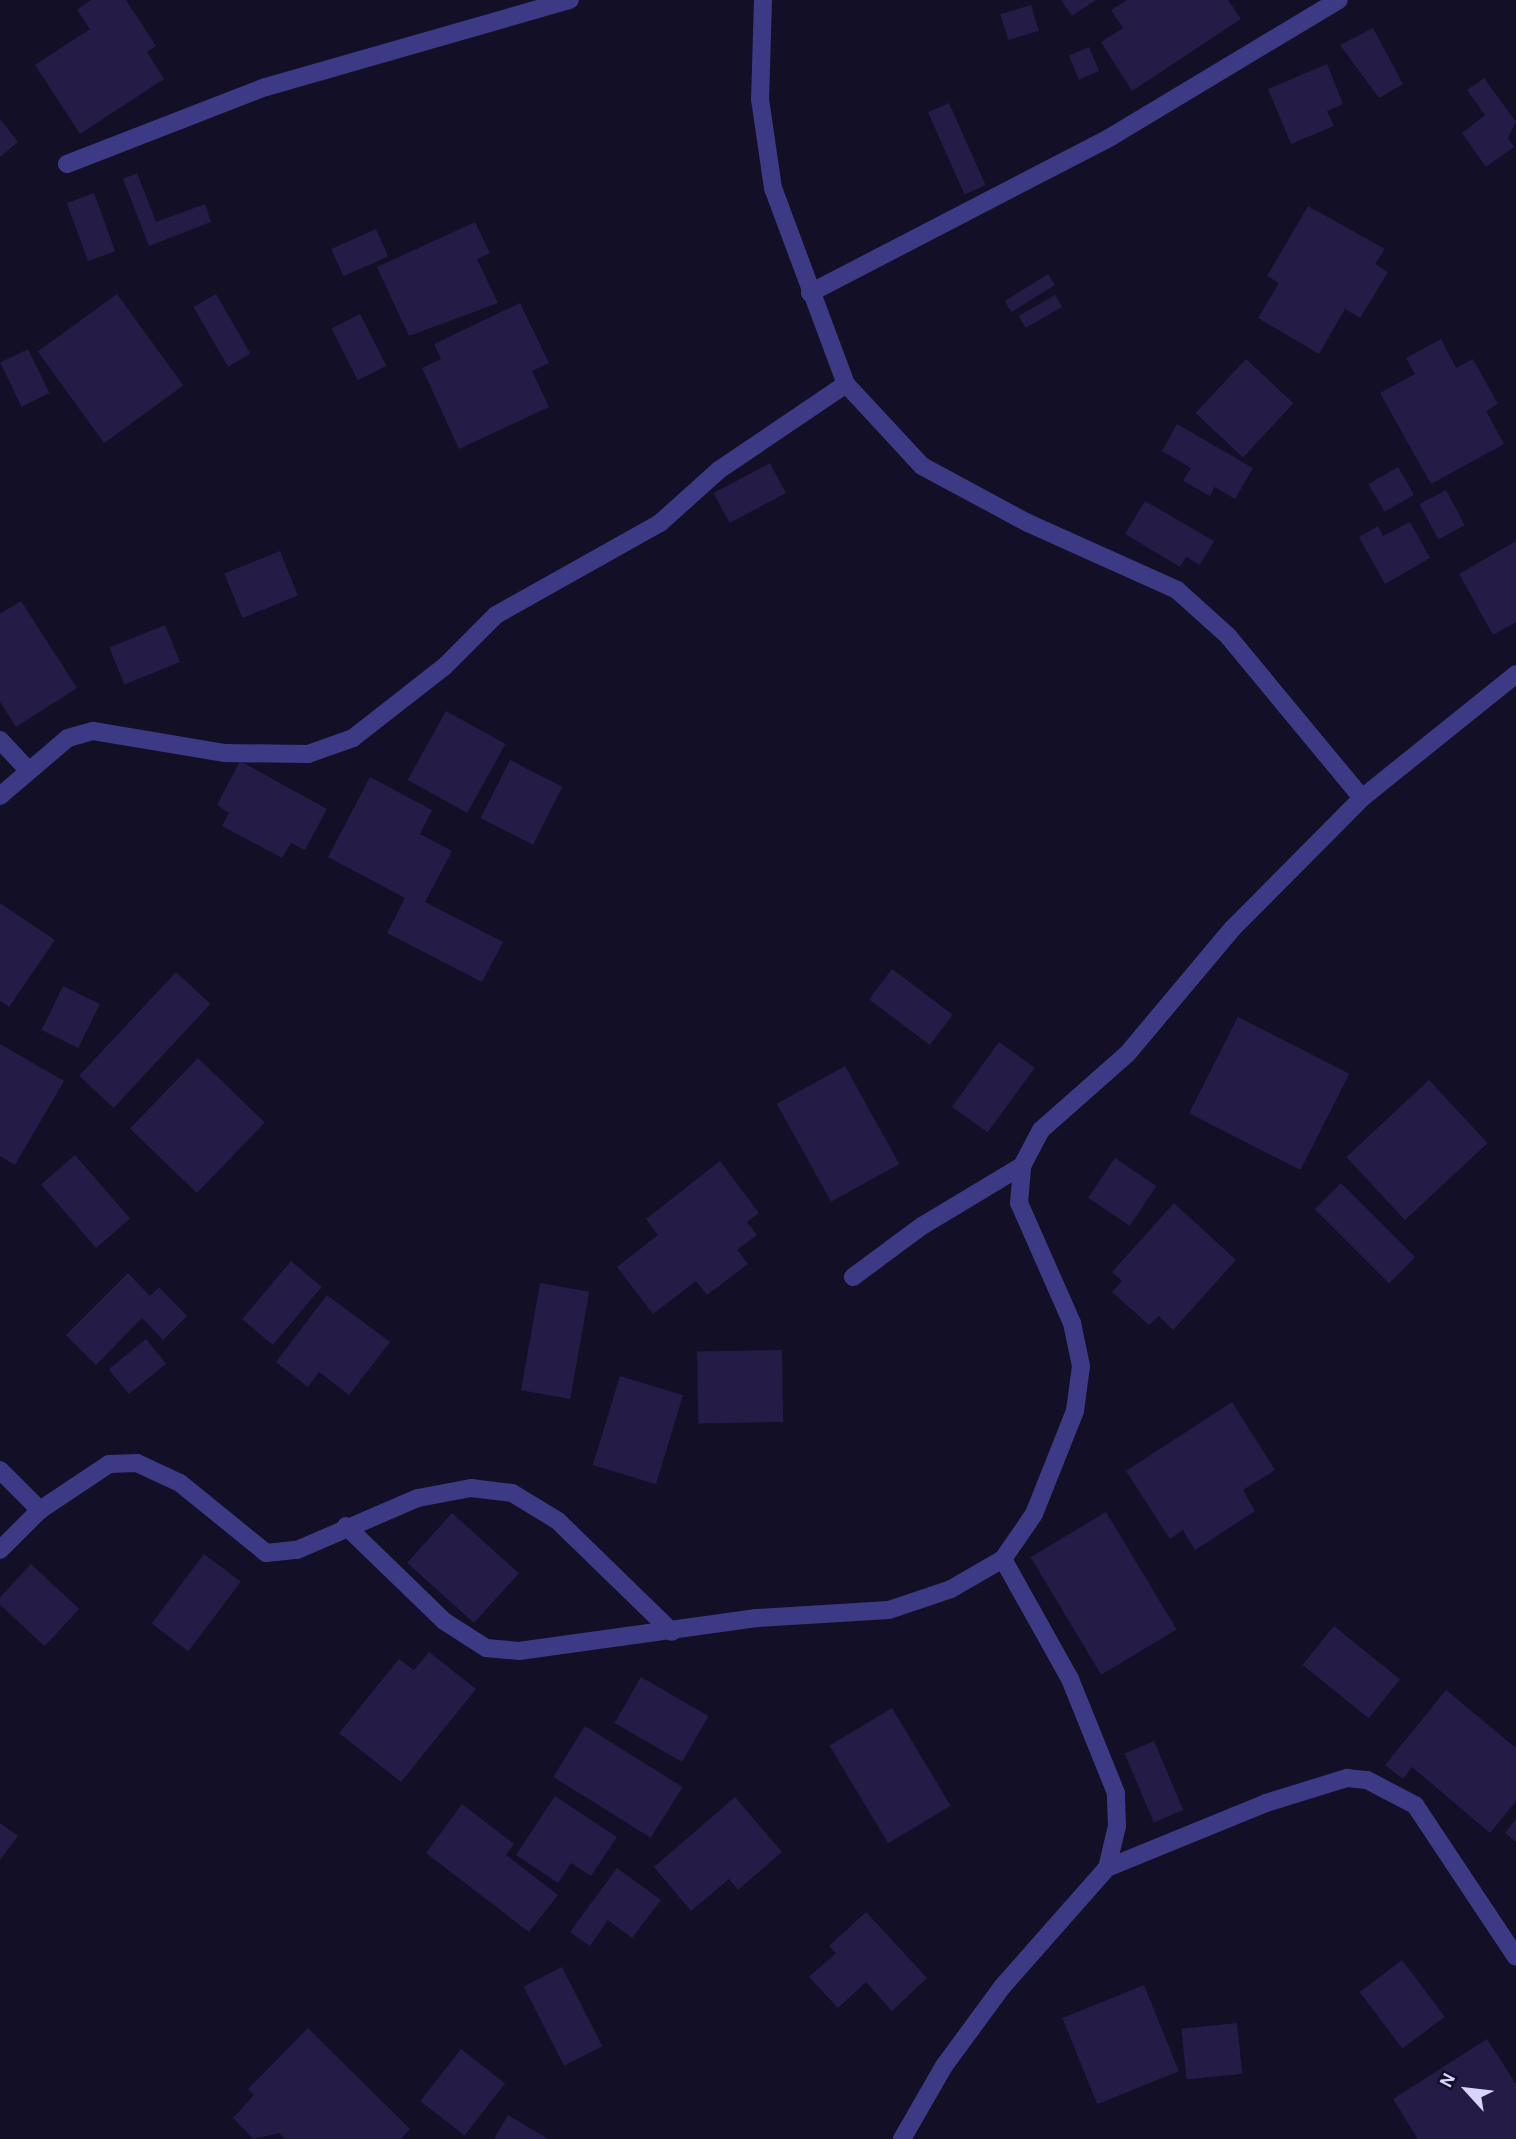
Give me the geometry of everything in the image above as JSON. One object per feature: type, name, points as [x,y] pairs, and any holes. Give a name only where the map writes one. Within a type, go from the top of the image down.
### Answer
[{"type":"street","points":[[67,164],[266,87],[569,0]]},
{"type":"street","points":[[763,0],[760,99],[773,188],[846,384],[922,466],[1028,523],[1177,590],[1228,636],[1362,798]]},
{"type":"street","points":[[810,293],[1109,138],[1339,0]]},
{"type":"street","points":[[0,796],[68,738],[93,731],[225,753],[308,754],[353,738],[444,667],[496,615],[660,523],[719,470],[846,384]]},
{"type":"street","points":[[346,1526],[400,1584],[486,1648],[519,1651],[672,1632],[757,1618],[889,1610],[951,1589],[1003,1559],[1034,1514],[1075,1411],[1082,1366],[1072,1323],[1019,1203],[1022,1166],[1041,1130],[1128,1053],[1233,929],[1362,798],[1516,674]]},
{"type":"street","points":[[0,740],[29,770]]},
{"type":"street","points":[[853,1277],[922,1226],[1022,1166]]},
{"type":"street","points":[[0,1550],[40,1510],[108,1464],[137,1463],[180,1483],[266,1553],[297,1550],[346,1526],[445,1493],[471,1488],[512,1493],[600,1557],[672,1632]]},
{"type":"street","points":[[0,1470],[40,1510]]},
{"type":"street","points":[[1003,1559],[1070,1679],[1116,1793],[1107,1868]]},
{"type":"street","points":[[902,2139],[944,2066],[1002,1987],[1107,1868],[1266,1803],[1347,1778],[1367,1780],[1415,1805],[1516,1957]]},
{"type":"building","points":[[91,0],[126,0],[156,46],[147,52],[164,79],[80,134],[35,65],[90,29],[77,10]]},
{"type":"building","points":[[1061,0],[1096,0],[1072,16]]},
{"type":"building","points":[[1127,0],[1228,0],[1241,19],[1132,91],[1101,42],[1123,28],[1111,10]]},
{"type":"building","points":[[1031,5],[1039,31],[1008,40],[1000,14]]},
{"type":"building","points":[[1373,28],[1403,84],[1379,98],[1340,45]]},
{"type":"building","points":[[1089,47],[1099,71],[1079,80],[1069,56]]},
{"type":"building","points":[[1327,64],[1343,104],[1327,111],[1334,126],[1291,144],[1268,89]]},
{"type":"building","points":[[1484,78],[1516,122],[1508,138],[1514,147],[1486,167],[1462,133],[1485,115],[1467,90]]},
{"type":"building","points":[[949,103],[986,185],[965,195],[928,112]]},
{"type":"building","points":[[0,119],[18,142],[0,157]]},
{"type":"building","points":[[137,173],[156,222],[205,204],[211,222],[149,246],[123,179]]},
{"type":"building","points":[[94,193],[115,251],[88,261],[67,203]]},
{"type":"building","points":[[1308,206],[1385,249],[1375,264],[1388,272],[1360,318],[1345,309],[1319,354],[1258,318],[1279,283],[1267,276]]},
{"type":"building","points":[[475,222],[490,253],[477,259],[498,303],[409,336],[377,267]]},
{"type":"building","points":[[376,229],[388,256],[343,276],[331,249]]},
{"type":"building","points":[[1048,274],[1055,285],[1012,312],[1005,301]]},
{"type":"building","points":[[117,294],[183,385],[104,443],[38,352]]},
{"type":"building","points":[[216,294],[250,354],[228,367],[193,307]]},
{"type":"building","points":[[1055,295],[1062,307],[1026,328],[1019,316]]},
{"type":"building","points":[[520,303],[549,363],[532,371],[549,407],[459,449],[422,368],[441,359],[434,344]]},
{"type":"building","points":[[360,314],[386,366],[358,380],[331,329]]},
{"type":"building","points":[[1441,339],[1456,368],[1473,359],[1498,404],[1486,411],[1504,444],[1431,484],[1380,393],[1415,374],[1406,358]]},
{"type":"building","points":[[28,349],[49,393],[22,407],[0,363]]},
{"type":"building","points":[[1246,359],[1294,403],[1243,457],[1196,413]]},
{"type":"building","points":[[1177,424],[1253,468],[1235,499],[1215,487],[1210,496],[1183,481],[1191,468],[1162,451]]},
{"type":"building","points":[[770,463],[786,493],[729,523],[713,493]]},
{"type":"building","points":[[1398,467],[1414,495],[1385,512],[1369,484]]},
{"type":"building","points":[[1446,490],[1465,525],[1438,539],[1420,504]]},
{"type":"building","points":[[1145,501],[1214,541],[1200,565],[1186,557],[1180,567],[1125,534]]},
{"type":"building","points":[[1410,522],[1430,558],[1385,584],[1359,537],[1378,526],[1383,536]]},
{"type":"building","points":[[1516,541],[1516,622],[1493,635],[1459,574]]},
{"type":"building","points":[[280,551],[298,596],[242,618],[224,573]]},
{"type":"building","points":[[21,601],[77,688],[16,727],[0,702],[0,614]]},
{"type":"building","points":[[165,625],[180,662],[124,685],[109,647]]},
{"type":"building","points":[[446,711],[505,744],[467,813],[408,780]]},
{"type":"building","points":[[510,760],[563,787],[533,845],[480,818]]},
{"type":"building","points":[[240,761],[327,809],[305,850],[291,843],[282,858],[222,826],[229,813],[217,805]]},
{"type":"building","points":[[370,777],[432,810],[420,834],[452,851],[425,902],[503,942],[482,982],[387,933],[405,898],[328,857]]},
{"type":"building","points":[[0,903],[55,940],[9,1007],[0,1001]]},
{"type":"building","points":[[892,969],[953,1015],[930,1045],[869,999]]},
{"type":"building","points":[[176,972],[210,1004],[114,1108],[79,1076]]},
{"type":"building","points":[[63,986],[100,1004],[78,1048],[42,1030]]},
{"type":"building","points":[[1238,1017],[1349,1074],[1300,1170],[1189,1113]]},
{"type":"building","points":[[999,1042],[1035,1068],[988,1133],[952,1107]]},
{"type":"building","points":[[0,1044],[64,1081],[15,1165],[0,1156]]},
{"type":"building","points":[[198,1058],[265,1123],[197,1193],[130,1128]]},
{"type":"building","points":[[845,1066],[899,1164],[831,1202],[777,1104]]},
{"type":"building","points":[[1429,1080],[1488,1143],[1405,1220],[1346,1157]]},
{"type":"building","points":[[75,1155],[130,1218],[96,1248],[41,1185]]},
{"type":"building","points":[[1115,1158],[1156,1186],[1130,1226],[1088,1198]]},
{"type":"building","points":[[720,1161],[759,1213],[747,1222],[757,1235],[737,1250],[748,1264],[707,1295],[696,1281],[653,1314],[617,1267],[658,1235],[646,1219]]},
{"type":"building","points":[[1341,1183],[1415,1257],[1389,1283],[1315,1209]]},
{"type":"building","points":[[1174,1203],[1236,1260],[1173,1330],[1159,1316],[1149,1325],[1112,1292],[1122,1281],[1112,1272]]},
{"type":"building","points":[[291,1261],[322,1287],[273,1345],[242,1319]]},
{"type":"building","points":[[128,1273],[150,1296],[159,1287],[187,1316],[163,1340],[142,1318],[96,1365],[66,1335]]},
{"type":"building","points":[[540,1283],[589,1292],[570,1399],[521,1390]]},
{"type":"building","points":[[327,1295],[390,1342],[349,1395],[319,1372],[308,1387],[276,1362]]},
{"type":"building","points":[[146,1339],[166,1364],[129,1394],[109,1369]]},
{"type":"building","points":[[782,1350],[783,1422],[698,1423],[697,1351]]},
{"type":"building","points":[[620,1376],[683,1395],[656,1484],[593,1465]]},
{"type":"building","points":[[1232,1402],[1275,1470],[1243,1490],[1255,1511],[1195,1550],[1183,1530],[1170,1539],[1126,1471]]},
{"type":"building","points":[[1106,1512],[1177,1629],[1101,1675],[1031,1557]]},
{"type":"building","points":[[452,1513],[519,1573],[474,1623],[407,1563]]},
{"type":"building","points":[[204,1554],[241,1582],[188,1651],[152,1623]]},
{"type":"building","points":[[31,1564],[79,1609],[44,1646],[0,1605],[0,1597]]},
{"type":"building","points":[[1334,1626],[1400,1679],[1369,1718],[1303,1665]]},
{"type":"building","points":[[429,1652],[476,1689],[401,1782],[339,1733],[399,1659],[414,1670]]},
{"type":"building","points":[[641,1677],[709,1716],[682,1762],[614,1723]]},
{"type":"building","points":[[1446,1690],[1516,1748],[1516,1801],[1490,1833],[1412,1767],[1403,1779],[1385,1765]]},
{"type":"building","points":[[892,1708],[951,1806],[888,1843],[829,1746]]},
{"type":"building","points":[[585,1726],[683,1787],[651,1838],[553,1777]]},
{"type":"building","points":[[1154,1741],[1183,1810],[1154,1823],[1125,1754]]},
{"type":"building","points":[[555,1796],[617,1837],[591,1876],[571,1863],[558,1883],[516,1855]]},
{"type":"building","points":[[735,1797],[782,1852],[738,1890],[729,1879],[691,1911],[654,1867]]},
{"type":"building","points":[[462,1804],[514,1844],[506,1855],[558,1895],[529,1932],[426,1853]]},
{"type":"building","points":[[1516,1819],[1516,1842],[1505,1833]]},
{"type":"building","points":[[0,1823],[18,1836],[0,1860]]},
{"type":"building","points":[[617,1868],[661,1900],[632,1938],[608,1920],[590,1946],[570,1932]]},
{"type":"building","points":[[866,1912],[927,1978],[892,2011],[866,1982],[838,2008],[809,1977],[836,1953],[829,1946]]},
{"type":"building","points":[[1402,1960],[1445,2017],[1402,2049],[1360,1992]]},
{"type":"building","points":[[562,1967],[602,2046],[564,2066],[524,1987]]},
{"type":"building","points":[[1144,1985],[1179,2071],[1097,2104],[1062,2018]]},
{"type":"building","points":[[1237,2023],[1242,2074],[1187,2080],[1181,2029]]},
{"type":"building","points":[[308,2028],[410,2129],[401,2139],[285,2139],[279,2133],[254,2139],[233,2118],[254,2095],[248,2089]]},
{"type":"building","points":[[1487,2039],[1516,2084],[1516,2139],[1418,2139],[1393,2099]]},
{"type":"building","points":[[461,2049],[505,2083],[464,2135],[420,2101]]},
{"type":"building","points":[[508,2115],[548,2139],[494,2139]]}]
